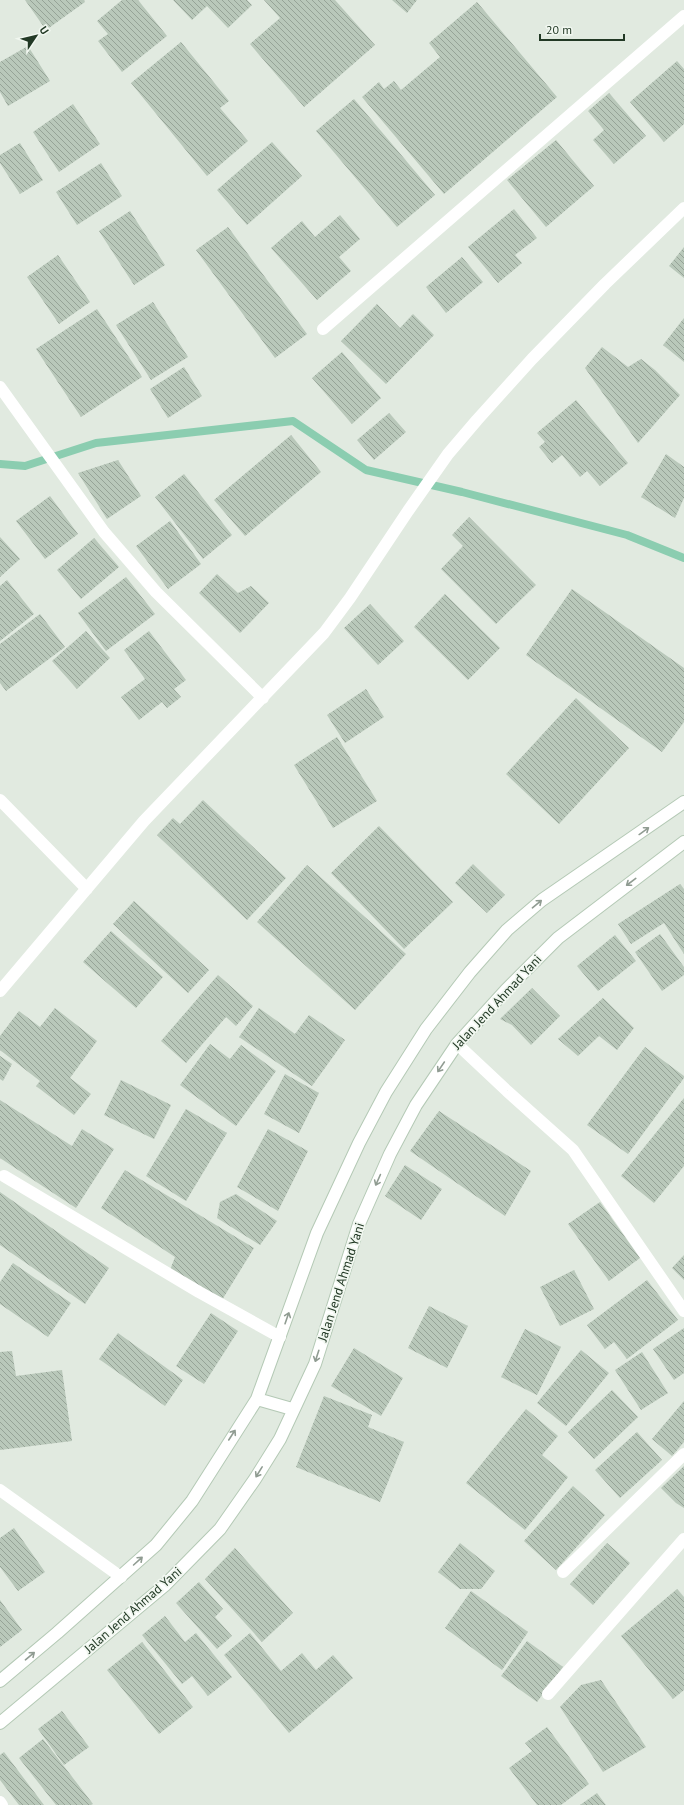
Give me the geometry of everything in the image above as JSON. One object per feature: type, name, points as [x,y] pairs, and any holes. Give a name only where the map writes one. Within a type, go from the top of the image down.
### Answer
[{"type":"street","points":[[324,329],[684,16]]},
{"type":"street","points":[[0,991],[144,821],[324,633],[350,598],[412,504],[448,454],[477,420],[537,354],[684,208]]},
{"type":"street","points":[[0,387],[104,532],[156,592],[263,698]]},
{"type":"street","points":[[0,800],[87,889]]},
{"type":"street","points":[[0,1681],[156,1545],[192,1501],[257,1398],[317,1233],[359,1143],[386,1092],[426,1030],[470,972],[507,930],[542,900],[684,802]]},
{"type":"street","name":"Jalan Jend Ahmad Yani","points":[[0,1723],[164,1586],[220,1529],[255,1479],[280,1439],[292,1409],[315,1364],[359,1224],[390,1154],[416,1105],[457,1044],[506,990],[558,938],[684,842]]},
{"type":"street","points":[[457,1044],[507,1092],[573,1150],[684,1311]]},
{"type":"street","points":[[4,1176],[199,1292],[280,1337]]},
{"type":"street","points":[[257,1398],[292,1409]]},
{"type":"street","points":[[563,1572],[684,1454]]},
{"type":"street","points":[[0,1490],[121,1577]]},
{"type":"street","points":[[548,1694],[684,1539]]},
{"type":"building","points":[[25,0],[84,0],[85,2],[46,30]]},
{"type":"building","points":[[122,0],[138,0],[167,36],[122,72],[98,41],[108,34],[97,21]]},
{"type":"building","points":[[173,0],[247,0],[252,5],[228,28],[207,6],[192,20]]},
{"type":"building","points":[[264,0],[335,0],[375,45],[304,107],[250,44],[280,18]]},
{"type":"building","points":[[392,0],[417,0],[407,13]]},
{"type":"building","points":[[477,2],[557,97],[444,194],[362,97],[379,82],[384,89],[394,81],[401,90],[440,57],[429,43]]},
{"type":"building","points":[[181,42],[229,101],[220,108],[248,141],[207,176],[131,83]]},
{"type":"building","points":[[28,46],[50,81],[8,106],[0,92],[0,62]]},
{"type":"building","points":[[677,61],[684,69],[684,124],[664,142],[630,102]]},
{"type":"building","points":[[609,93],[646,136],[614,164],[593,140],[604,130],[588,111]]},
{"type":"building","points":[[354,99],[435,195],[397,227],[316,131]]},
{"type":"building","points":[[73,104],[100,144],[59,172],[33,132]]},
{"type":"building","points":[[556,140],[594,186],[546,227],[507,180]]},
{"type":"building","points":[[272,142],[302,176],[247,225],[217,190]]},
{"type":"building","points":[[20,143],[43,180],[20,194],[0,163],[0,155]]},
{"type":"building","points":[[101,163],[122,196],[77,225],[56,192]]},
{"type":"building","points":[[514,209],[537,238],[515,255],[522,263],[498,283],[468,247]]},
{"type":"building","points":[[130,211],[165,265],[134,285],[99,231]]},
{"type":"building","points":[[340,215],[360,239],[339,257],[351,271],[317,300],[271,248],[302,221],[315,237]]},
{"type":"building","points":[[228,227],[307,334],[275,358],[196,250]]},
{"type":"building","points":[[684,247],[684,278],[669,266]]},
{"type":"building","points":[[58,255],[90,302],[59,324],[27,277]]},
{"type":"building","points":[[462,257],[483,282],[446,313],[426,287]]},
{"type":"building","points":[[153,302],[188,357],[151,380],[116,325]]},
{"type":"building","points":[[377,304],[400,328],[413,314],[434,335],[386,384],[341,341]]},
{"type":"building","points":[[97,309],[142,377],[81,417],[36,349]]},
{"type":"building","points":[[684,318],[684,362],[663,345]]},
{"type":"building","points":[[602,347],[628,367],[641,359],[655,370],[680,395],[638,443],[585,368]]},
{"type":"building","points":[[342,352],[381,398],[352,424],[312,378]]},
{"type":"building","points":[[184,367],[202,396],[168,418],[150,389]]},
{"type":"building","points":[[576,400],[628,463],[600,486],[587,471],[580,477],[562,455],[552,463],[539,447],[545,442],[537,433]]},
{"type":"building","points":[[389,413],[406,432],[374,460],[357,440]]},
{"type":"building","points":[[291,435],[321,472],[245,536],[214,500]]},
{"type":"building","points":[[666,454],[684,467],[684,498],[675,518],[641,497]]},
{"type":"building","points":[[118,460],[141,496],[107,519],[78,473]]},
{"type":"building","points":[[184,474],[232,535],[203,559],[155,497]]},
{"type":"building","points":[[50,496],[78,534],[45,559],[16,521]]},
{"type":"building","points":[[469,517],[536,585],[496,624],[441,569],[463,546],[452,535]]},
{"type":"building","points":[[170,521],[201,564],[168,589],[136,546]]},
{"type":"building","points":[[0,537],[20,559],[0,577]]},
{"type":"building","points":[[94,538],[119,567],[81,599],[57,570]]},
{"type":"building","points":[[217,574],[238,593],[251,586],[269,603],[240,633],[199,593]]},
{"type":"building","points":[[126,577],[155,614],[106,651],[78,613]]},
{"type":"building","points":[[7,580],[34,614],[0,641],[0,586]]},
{"type":"building","points":[[572,589],[684,668],[684,722],[662,752],[526,655]]},
{"type":"building","points":[[445,594],[500,648],[468,680],[414,627]]},
{"type":"building","points":[[370,604],[404,641],[378,665],[344,628]]},
{"type":"building","points":[[40,614],[65,647],[6,691],[0,683],[0,644]]},
{"type":"building","points":[[86,631],[110,658],[77,689],[52,661]]},
{"type":"building","points":[[149,631],[186,680],[174,689],[181,697],[167,708],[162,702],[139,720],[121,697],[145,679],[124,650]]},
{"type":"building","points":[[366,689],[384,717],[345,743],[327,715]]},
{"type":"building","points":[[576,698],[629,748],[559,824],[506,774]]},
{"type":"building","points":[[337,737],[377,801],[333,828],[294,765]]},
{"type":"building","points":[[203,800],[286,878],[247,920],[157,835],[173,818],[180,824]]},
{"type":"building","points":[[379,826],[453,902],[404,949],[331,873]]},
{"type":"building","points":[[473,864],[505,895],[487,913],[455,883]]},
{"type":"building","points":[[307,865],[406,954],[355,1010],[257,922]]},
{"type":"building","points":[[680,884],[684,889],[684,954],[664,923],[631,944],[618,924]]},
{"type":"building","points":[[134,901],[209,970],[188,993],[113,924]]},
{"type":"building","points":[[111,931],[163,977],[136,1008],[83,962]]},
{"type":"building","points":[[660,934],[684,967],[684,975],[662,991],[635,952]]},
{"type":"building","points":[[615,935],[636,961],[598,991],[577,966]]},
{"type":"building","points":[[218,975],[253,1006],[236,1026],[226,1017],[186,1063],[161,1041]]},
{"type":"building","points":[[532,988],[560,1016],[531,1045],[512,1025],[500,1019]]},
{"type":"building","points":[[603,998],[634,1028],[617,1050],[599,1036],[578,1056],[558,1039]]},
{"type":"building","points":[[55,1008],[97,1041],[70,1078],[91,1094],[74,1115],[36,1086],[40,1081],[0,1050],[0,1036],[19,1011],[40,1027]]},
{"type":"building","points":[[259,1008],[295,1034],[309,1015],[345,1040],[312,1086],[239,1037]]},
{"type":"building","points":[[210,1044],[230,1059],[241,1045],[276,1071],[236,1126],[180,1085]]},
{"type":"building","points":[[645,1047],[684,1076],[684,1078],[628,1154],[587,1125]]},
{"type":"building","points":[[0,1056],[12,1064],[3,1081],[0,1079]]},
{"type":"building","points":[[285,1074],[319,1093],[299,1133],[264,1114]]},
{"type":"building","points":[[121,1080],[171,1105],[154,1139],[104,1115]]},
{"type":"building","points":[[684,1098],[684,1166],[654,1203],[621,1176]]},
{"type":"building","points":[[0,1100],[72,1146],[82,1129],[114,1149],[76,1208],[0,1158]]},
{"type":"building","points":[[186,1109],[227,1133],[186,1201],[146,1176]]},
{"type":"building","points":[[439,1111],[531,1171],[505,1216],[410,1151]]},
{"type":"building","points":[[268,1129],[308,1151],[278,1211],[237,1187]]},
{"type":"building","points":[[405,1165],[442,1189],[421,1220],[385,1196]]},
{"type":"building","points":[[125,1170],[254,1248],[222,1300],[170,1270],[175,1257],[101,1208]]},
{"type":"building","points":[[0,1192],[109,1268],[85,1304],[0,1245]]},
{"type":"building","points":[[236,1194],[277,1221],[260,1245],[217,1218],[220,1202]]},
{"type":"building","points":[[600,1202],[640,1258],[609,1281],[568,1224]]},
{"type":"building","points":[[684,1255],[684,1280],[672,1268]]},
{"type":"building","points":[[13,1263],[71,1303],[48,1337],[0,1304],[0,1282]]},
{"type":"building","points":[[574,1270],[594,1309],[560,1326],[540,1287]]},
{"type":"building","points":[[647,1280],[678,1320],[627,1359],[614,1342],[605,1349],[587,1325]]},
{"type":"building","points":[[429,1306],[468,1326],[447,1368],[408,1348]]},
{"type":"building","points":[[211,1313],[238,1331],[204,1384],[176,1366]]},
{"type":"building","points":[[684,1328],[684,1373],[674,1380],[653,1349]]},
{"type":"building","points":[[525,1329],[561,1347],[537,1395],[501,1377]]},
{"type":"building","points":[[118,1333],[183,1380],[165,1406],[99,1359]]},
{"type":"building","points":[[354,1348],[403,1378],[381,1416],[331,1386]]},
{"type":"building","points":[[581,1350],[609,1373],[566,1426],[537,1403]]},
{"type":"building","points":[[12,1351],[16,1376],[62,1370],[72,1441],[0,1450],[0,1352]]},
{"type":"building","points":[[642,1352],[668,1393],[641,1410],[615,1370]]},
{"type":"building","points":[[612,1390],[638,1417],[594,1459],[568,1432]]},
{"type":"building","points":[[324,1396],[372,1415],[368,1427],[404,1442],[380,1502],[296,1467]]},
{"type":"building","points":[[684,1401],[684,1442],[672,1456],[652,1439]]},
{"type":"building","points":[[526,1409],[558,1436],[542,1455],[568,1477],[525,1530],[466,1483]]},
{"type":"building","points":[[637,1432],[662,1460],[620,1498],[595,1470]]},
{"type":"building","points":[[684,1466],[684,1508],[676,1503],[661,1488]]},
{"type":"building","points":[[573,1486],[605,1515],[556,1570],[524,1541]]},
{"type":"building","points":[[14,1528],[45,1572],[18,1591],[0,1567],[0,1538]]},
{"type":"building","points":[[460,1543],[495,1571],[481,1589],[460,1589],[438,1572]]},
{"type":"building","points":[[607,1543],[630,1563],[593,1605],[570,1584]]},
{"type":"building","points":[[235,1548],[293,1613],[262,1642],[205,1579]]},
{"type":"building","points":[[199,1582],[223,1609],[215,1617],[232,1636],[217,1649],[176,1603]]},
{"type":"building","points":[[677,1589],[684,1597],[684,1690],[673,1699],[621,1636]]},
{"type":"building","points":[[471,1591],[528,1632],[502,1670],[445,1628]]},
{"type":"building","points":[[0,1600],[22,1630],[0,1647]]},
{"type":"building","points":[[165,1616],[185,1642],[196,1633],[232,1677],[208,1696],[192,1676],[182,1684],[142,1635]]},
{"type":"building","points":[[250,1633],[281,1671],[302,1653],[316,1670],[333,1655],[353,1678],[289,1733],[224,1655]]},
{"type":"building","points":[[527,1641],[563,1667],[537,1702],[501,1676]]},
{"type":"building","points":[[142,1642],[193,1707],[159,1734],[107,1670]]},
{"type":"building","points":[[601,1680],[646,1747],[603,1772],[560,1707],[581,1685]]},
{"type":"building","points":[[62,1711],[89,1747],[64,1765],[38,1729]]},
{"type":"building","points":[[547,1727],[589,1784],[561,1805],[537,1805],[509,1768],[532,1751],[525,1743]]},
{"type":"building","points":[[43,1739],[93,1804],[56,1805],[19,1758]]},
{"type":"building","points":[[4,1752],[44,1805],[19,1805],[0,1780],[0,1755]]},
{"type":"building","points":[[597,1793],[606,1805],[580,1805]]},
{"type":"waterway","points":[[0,464],[25,466],[96,443],[293,421],[366,470],[462,492],[627,535],[684,558]]}]
